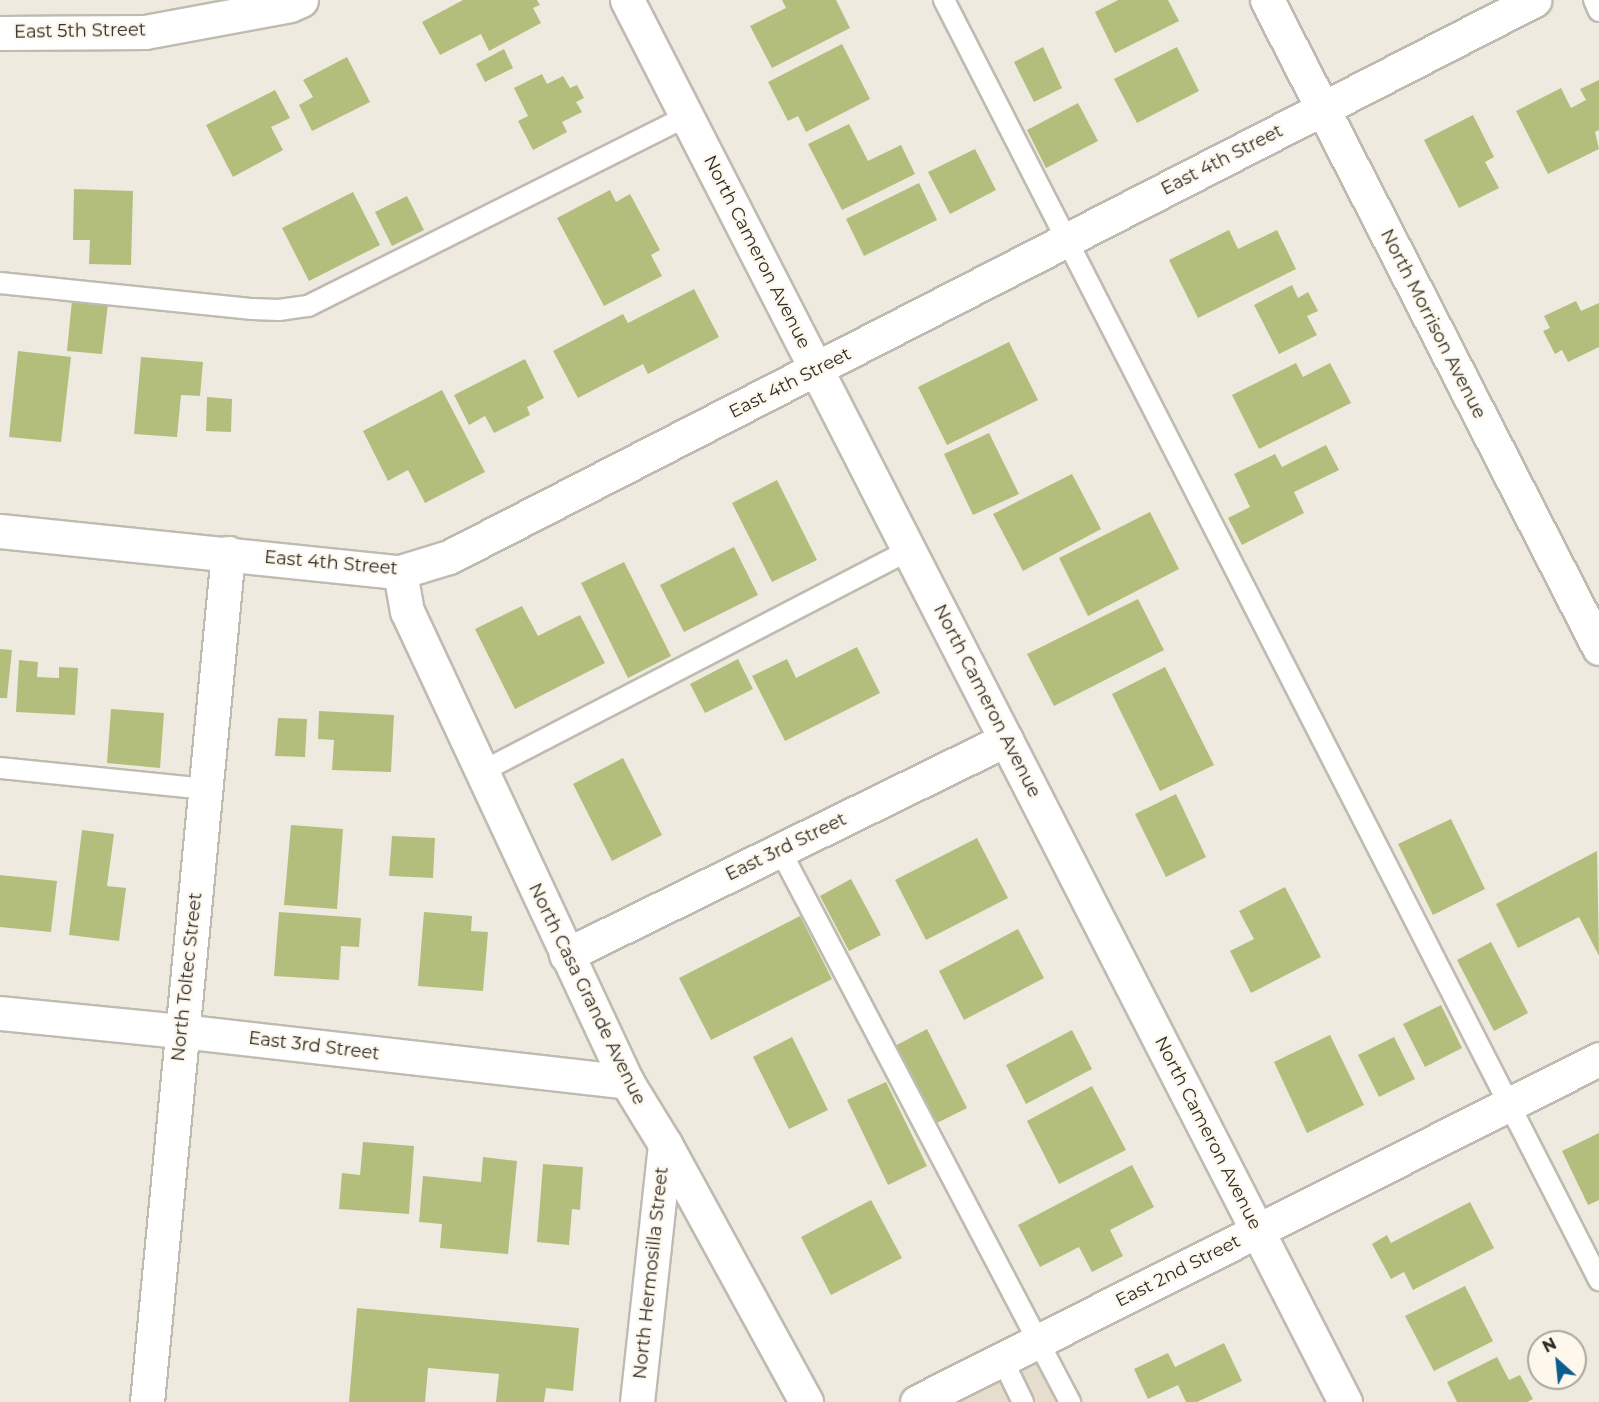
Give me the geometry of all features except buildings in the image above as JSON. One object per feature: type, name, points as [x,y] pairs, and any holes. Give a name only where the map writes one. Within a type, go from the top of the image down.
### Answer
[{"type":"street","name":"East 5th Street","points":[[0,33],[145,32],[301,0]]},
{"type":"street","name":"North Cameron Avenue","points":[[627,0],[1345,1402]]},
{"type":"street","name":"North Morrison Avenue","points":[[1267,0],[1599,648]]},
{"type":"street","name":"East 4th Street","points":[[0,531],[400,572],[449,557],[1534,0]]},
{"type":"street","name":"North Toltec Street","points":[[147,1402],[228,553]]},
{"type":"street","name":"North Casa Grande Avenue","points":[[400,572],[407,611],[566,956],[627,1082],[665,1144],[806,1402]]},
{"type":"street","name":"East 3rd Street","points":[[566,956],[1006,739]]},
{"type":"street","name":"East 3rd Street","points":[[0,1013],[181,1031],[627,1082]]},
{"type":"street","name":"East 2nd Street","points":[[917,1402],[1599,1059]]},
{"type":"street","name":"North Hermosilla Street","points":[[637,1402],[665,1144]]},
{"type":"lane","points":[[944,0],[1599,1280]]},
{"type":"lane","points":[[1594,0],[1599,11]]},
{"type":"lane","points":[[0,283],[253,309],[279,310],[308,306],[687,116]]},
{"type":"lane","points":[[481,772],[910,550]]},
{"type":"lane","points":[[0,768],[206,789]]},
{"type":"lane","points":[[780,850],[1070,1402]]},
{"type":"lane","points":[[1002,1359],[1023,1402]]},
{"type":"shaded area","points":[[1039,1341],[1070,1402],[917,1402]]}]
